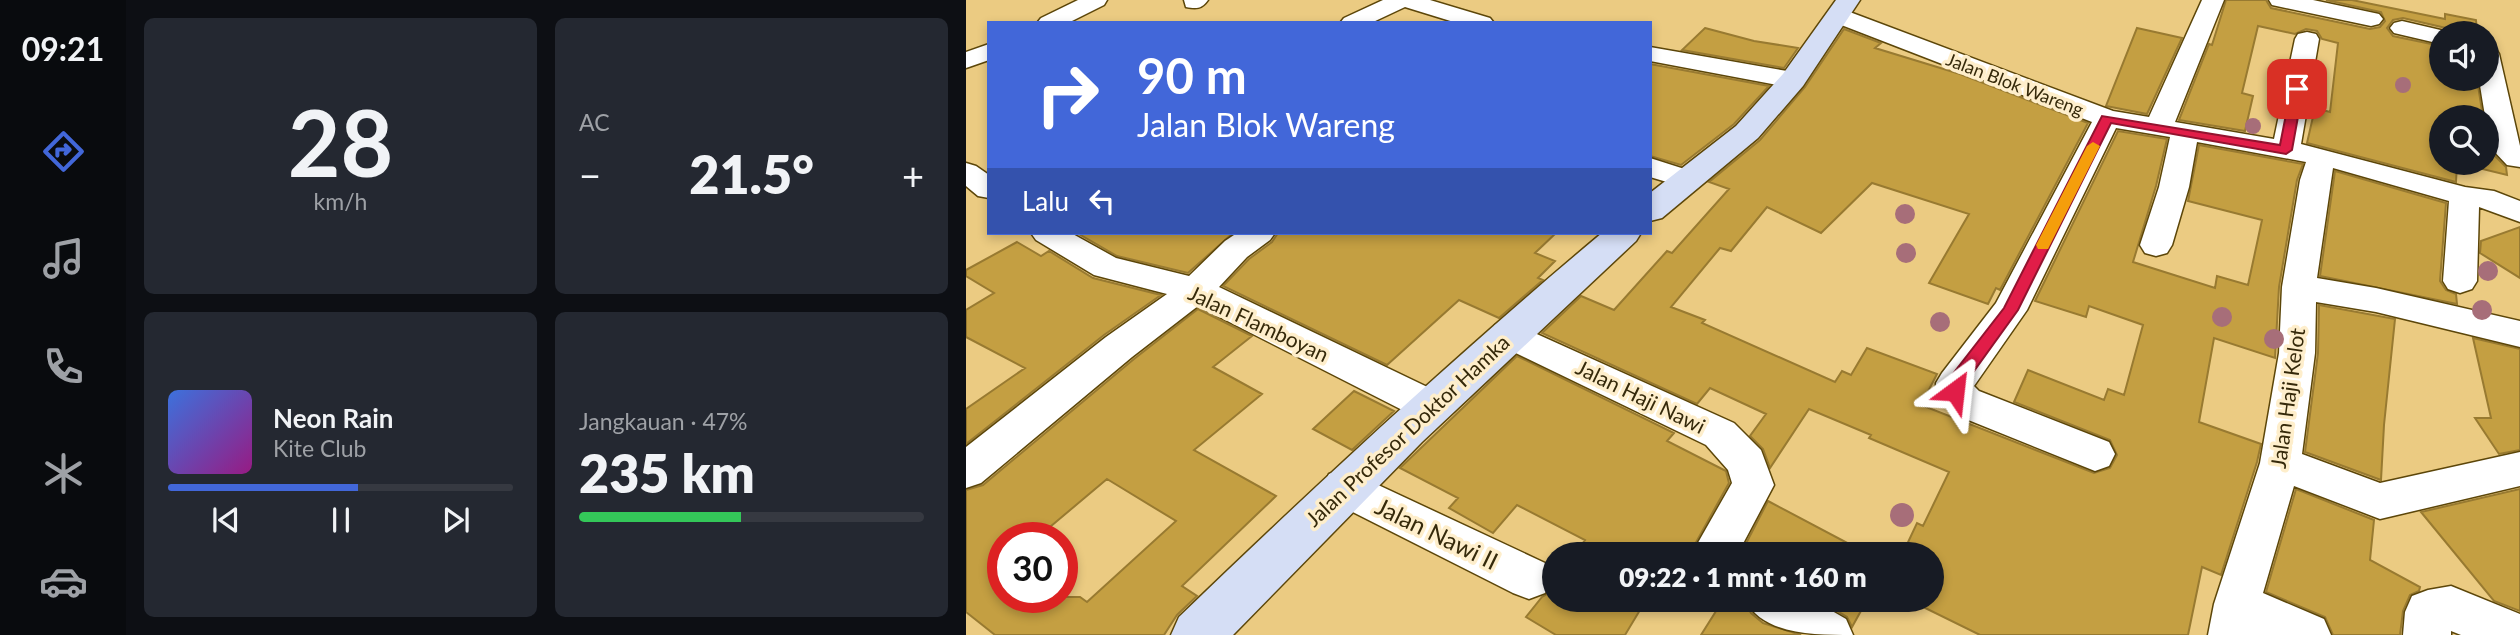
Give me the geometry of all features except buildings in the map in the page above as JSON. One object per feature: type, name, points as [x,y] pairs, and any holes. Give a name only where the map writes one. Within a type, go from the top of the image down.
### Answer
[{"type":"street","points":[[1053,21],[1096,0]]},
{"type":"street","points":[[1357,21],[1404,0],[1475,21]]},
{"type":"street","points":[[2156,245],[2174,187],[2171,131],[2213,0]]},
{"type":"street","points":[[2280,0],[2371,19]]},
{"type":"street","points":[[1652,208],[1747,132],[1793,80],[1841,5]]},
{"type":"street","name":"Jalan Blok Wareng","points":[[1841,5],[2107,118],[2171,131],[2286,145],[2520,212]]},
{"type":"street","points":[[2402,29],[2429,35]]},
{"type":"street","points":[[2286,145],[2307,39]]},
{"type":"street","points":[[966,61],[987,52]]},
{"type":"street","points":[[1652,54],[1793,80]]},
{"type":"street","points":[[2460,281],[2474,197],[2513,177],[2519,159],[2504,147],[2494,91]]},
{"type":"street","points":[[2095,454],[1965,402],[1955,391],[1955,383],[2010,310],[2107,118]]},
{"type":"street","name":"Jalan Haji Kelot","points":[[2235,619],[2280,463],[2297,353],[2299,287],[2315,180],[2322,156]]},
{"type":"street","points":[[1652,168],[1687,179]]},
{"type":"street","name":"Jalan Flamboyan","points":[[1050,235],[1106,267],[1196,290],[1430,406]]},
{"type":"street","points":[[966,471],[1119,347],[1196,290],[1236,248],[1256,235]]},
{"type":"street","name":"Jalan Profesor Doktor Hamka","points":[[1197,635],[1430,406],[1621,235]]},
{"type":"street","points":[[2299,287],[2376,299],[2520,334]]},
{"type":"street","name":"Jalan Haji Nawi","points":[[1508,334],[1720,434],[1747,462],[1753,485],[1720,542]]},
{"type":"street","points":[[2280,463],[2380,501],[2520,469]]},
{"type":"street","name":"Jalan Nawi II","points":[[1345,487],[1529,578]]},
{"type":"street","points":[[2427,635],[2428,612],[2451,608],[2515,635]]},
{"type":"street","points":[[1789,612],[1829,635]]},
{"type":"street","points":[[2235,619],[2307,635]]},
{"type":"slow traffic","points":[[2043,245],[2093,146]]},
{"type":"route","points":[[1955,391],[1955,383],[2010,310],[2107,118],[2286,150],[2297,89]]}]
